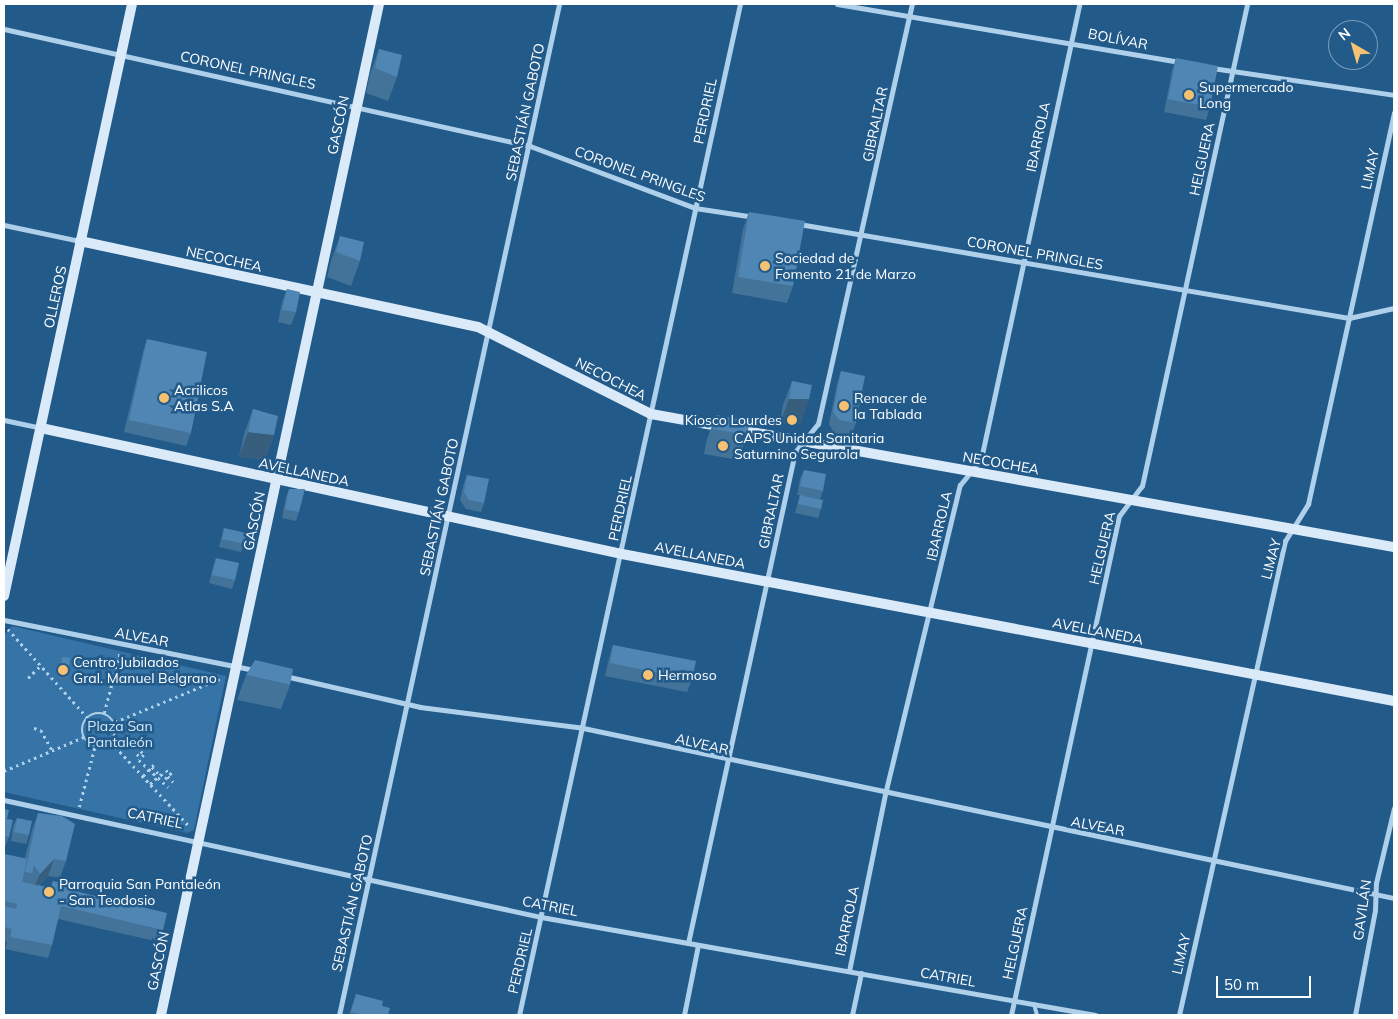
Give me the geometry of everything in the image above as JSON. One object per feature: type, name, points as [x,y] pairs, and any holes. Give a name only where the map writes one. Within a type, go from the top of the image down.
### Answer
[{"type":"street","name":"OLLEROS","points":[[4,596],[132,4]]},
{"type":"street","name":"GASCÓN","points":[[160,1015],[196,835],[236,666],[318,294],[378,4]]},
{"type":"street","name":"SEBASTIÁN GABOTO","points":[[339,1015],[410,704],[448,517],[530,146],[559,4]]},
{"type":"street","name":"PERDRIEL","points":[[519,1015],[622,554],[740,4]]},
{"type":"street","name":"BOLÍVAR","points":[[837,4],[1070,41],[1194,64]]},
{"type":"street","name":"GIBRALTAR","points":[[688,943],[795,452],[818,424],[912,4]]},
{"type":"street","name":"IBARROLA","points":[[848,971],[885,794],[960,485],[981,459],[1079,4]]},
{"type":"street","name":"HELGUERA","points":[[1011,1015],[1119,516],[1142,486],[1247,4]]},
{"type":"street","name":"CORONEL PRINGLES","points":[[4,29],[356,104],[530,146],[695,208],[764,219]]},
{"type":"street","points":[[1203,66],[1232,72],[1394,95]]},
{"type":"street","name":"LIMAY","points":[[1179,1015],[1285,541],[1308,504],[1394,112]]},
{"type":"street","name":"CORONEL PRINGLES","points":[[794,224],[1349,318],[1394,308]]},
{"type":"street","name":"NECOCHEA","points":[[4,225],[489,330],[651,414],[806,440],[970,472],[1394,547]]},
{"type":"street","name":"AVELLANEDA","points":[[4,420],[276,481],[622,554],[1394,701]]},
{"type":"street","name":"ALVEAR","points":[[4,620],[265,672]]},
{"type":"street","name":"ALVEAR","points":[[275,674],[410,704],[583,728],[727,761],[1394,898]]},
{"type":"street","name":"CATRIEL","points":[[4,800],[196,835],[541,917],[1095,1015]]},
{"type":"street","name":"GAVILÁN","points":[[1355,1015],[1376,895],[1394,808]]},
{"type":"street","points":[[684,1015],[698,945]]},
{"type":"street","name":"IBARROLA","points":[[852,1015],[861,973]]},
{"type":"lane","points":[[1034,1004],[1038,1015]]},
{"type":"path","points":[[8,628],[87,718]]},
{"type":"path","points":[[104,714],[120,650]]},
{"type":"path","points":[[28,678],[40,666]]},
{"type":"path","points":[[115,722],[226,676]]},
{"type":"path","points":[[87,718],[104,714],[115,722]]},
{"type":"path","points":[[84,737],[87,718]]},
{"type":"path","points":[[111,742],[115,722]]},
{"type":"path","points":[[34,728],[41,730],[52,750]]},
{"type":"path","points":[[84,737],[95,746]]},
{"type":"path","points":[[4,771],[84,737]]},
{"type":"path","points":[[111,742],[196,835]]},
{"type":"path","points":[[95,746],[111,742]]},
{"type":"path","points":[[78,809],[95,746]]},
{"type":"path","points":[[141,751],[141,758]]},
{"type":"path","points":[[138,754],[156,779],[168,787]]},
{"type":"path","points":[[143,776],[156,762]]},
{"type":"path","points":[[152,767],[160,775]]},
{"type":"path","points":[[166,770],[173,782]]},
{"type":"path","points":[[150,784],[160,775],[170,774]]},
{"type":"green space","name":"Plaza San Pantaleón","points":[[12,626],[226,676],[194,830],[187,833],[4,792],[4,635]]},
{"type":"building","points":[[379,49],[402,55],[397,77],[375,68]]},
{"type":"building","name":"Supermercado Long","points":[[1176,58],[1218,66],[1210,107],[1168,99]]},
{"type":"building","name":"Sociedad de Fomento 21 de Marzo","points":[[749,212],[805,221],[793,286],[738,277]]},
{"type":"building","points":[[340,236],[364,242],[360,261],[336,252]]},
{"type":"building","points":[[287,289],[300,292],[296,312],[282,310]]},
{"type":"building","name":"Acrilicos Atlas S.A","points":[[147,339],[207,352],[191,433],[129,420]]},
{"type":"building","name":"Renacer de la Tablada","points":[[841,371],[865,376],[856,423],[839,420],[833,412]]},
{"type":"building","points":[[792,381],[812,385],[809,399],[789,399]]},
{"type":"building","points":[[253,409],[278,416],[274,435],[248,432]]},
{"type":"building","points":[[716,415],[750,421],[747,435],[713,429]]},
{"type":"building","points":[[804,470],[826,474],[823,491],[800,486]]},
{"type":"building","points":[[467,475],[489,479],[484,503],[469,500],[464,492]]},
{"type":"building","points":[[289,489],[305,489],[299,512],[285,509]]},
{"type":"building","points":[[800,495],[823,500],[821,509],[798,504]]},
{"type":"building","points":[[224,528],[246,533],[245,536],[224,531],[222,535]]},
{"type":"building","points":[[224,531],[246,536],[244,544],[222,539]]},
{"type":"building","points":[[216,558],[239,563],[235,580],[212,575]]},
{"type":"building","points":[[613,645],[696,661],[692,680],[610,663]]},
{"type":"building","name":"Centro Jubilados Gral. Manuel Belgrano","points":[[62,657],[70,658],[68,675],[60,674]]},
{"type":"building","points":[[255,660],[293,669],[290,685],[246,675]]},
{"type":"building","points":[[4,809],[9,810],[7,819],[13,820],[9,837],[4,836]]},
{"type":"building","points":[[38,813],[62,816],[75,824],[66,861],[54,859],[40,874],[34,865],[32,873],[25,872]]},
{"type":"building","points":[[17,818],[32,821],[29,835],[14,832]]},
{"type":"building","points":[[4,854],[27,859],[22,882],[51,888],[53,881],[80,887],[79,892],[167,913],[163,930],[61,906],[52,945],[10,937],[12,929],[4,927],[4,906],[16,909],[17,904],[4,901]]},
{"type":"building","points":[[356,994],[383,1001],[382,1006],[390,1008],[388,1015],[364,1015],[351,1012]]},
{"type":"place","name":"Supermercado Long","points":[[1189,95]]},
{"type":"place","name":"Sociedad de Fomento 21 de Marzo","points":[[765,266]]},
{"type":"place","name":"Acrilicos Atlas S.A","points":[[164,398]]},
{"type":"place","name":"Renacer de la Tablada","points":[[844,406]]},
{"type":"place","name":"Kiosco Lourdes","points":[[792,420]]},
{"type":"place","name":"CAPS Unidad Sanitaria Saturnino Segurola","points":[[723,446]]},
{"type":"place","name":"Centro Jubilados Gral. Manuel Belgrano","points":[[63,670]]},
{"type":"place","name":"Hermoso","points":[[648,675]]},
{"type":"place","name":"Parroquia San Pantaleón - San Teodosio","points":[[49,892]]}]
